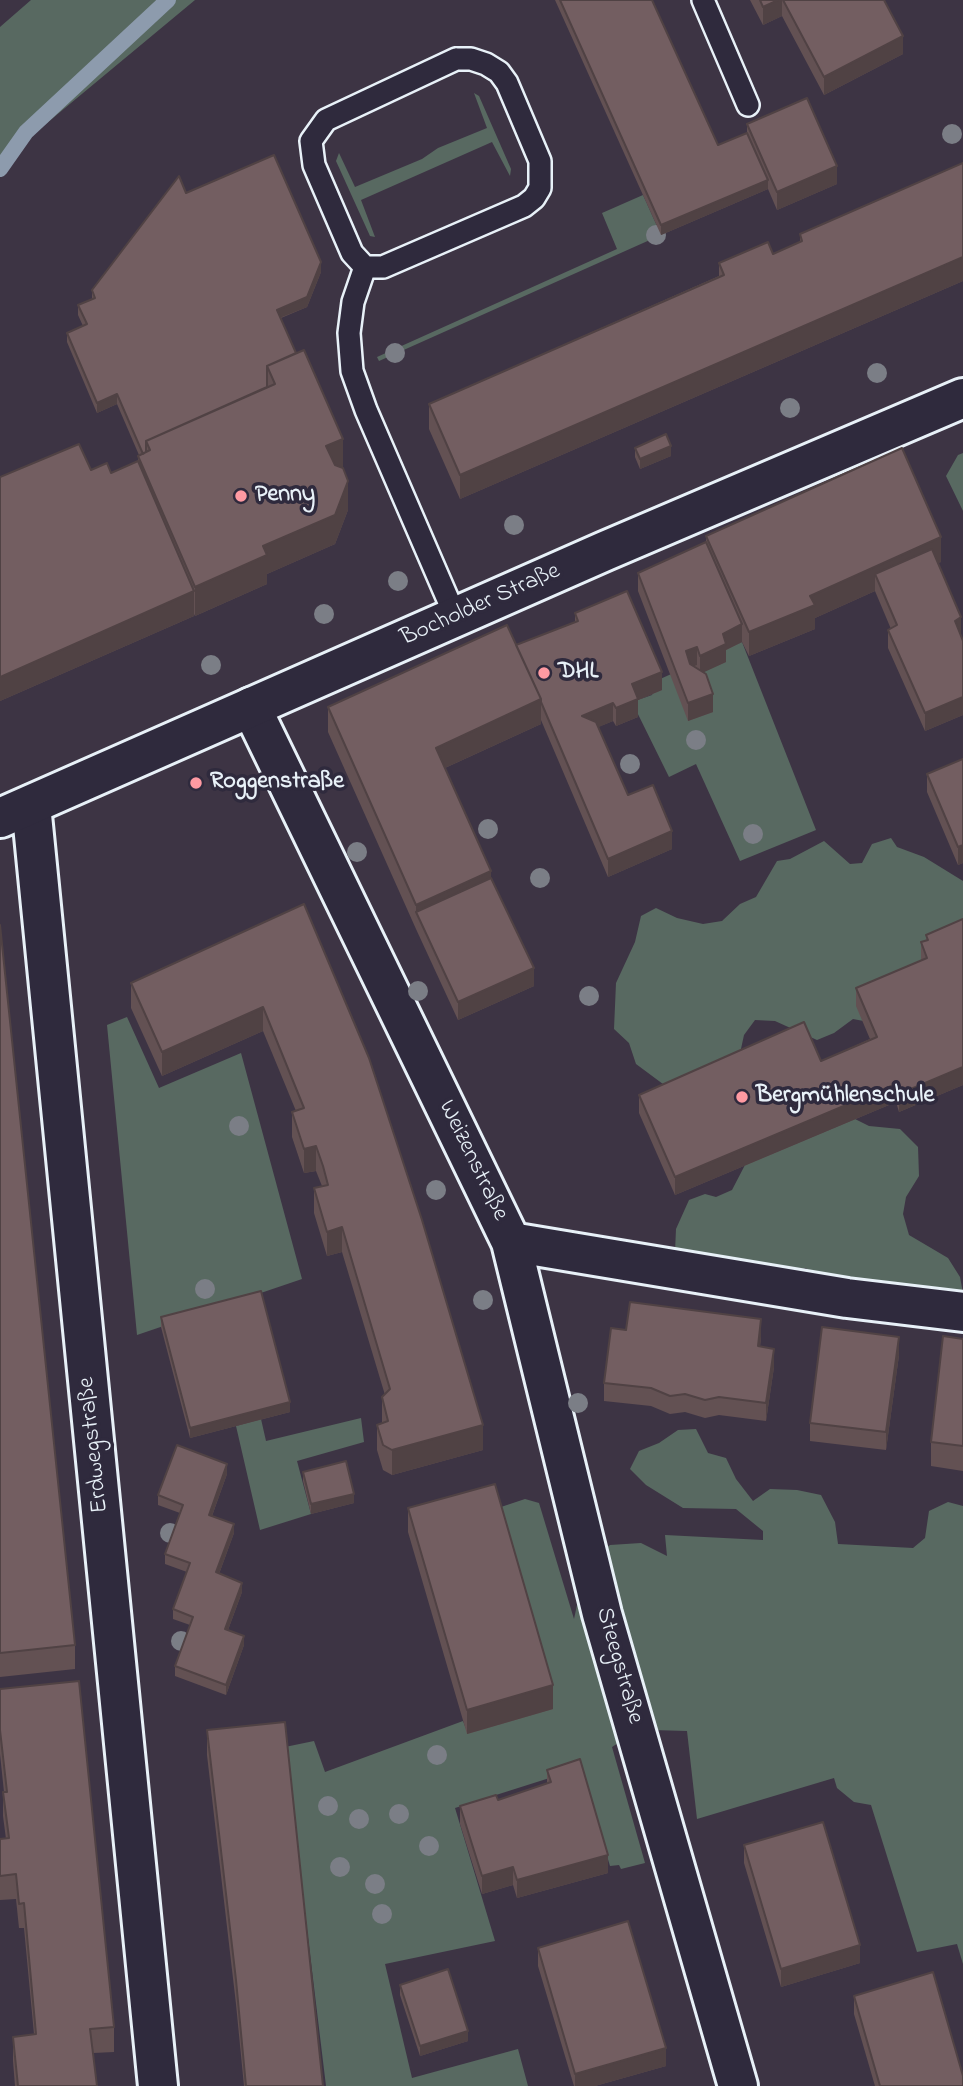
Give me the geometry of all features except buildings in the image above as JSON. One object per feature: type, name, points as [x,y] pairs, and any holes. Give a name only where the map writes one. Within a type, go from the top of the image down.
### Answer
[{"type":"street","name":"Bocholder Straße","points":[[16,812],[963,398]]},
{"type":"street","name":"Weizenstraße","points":[[251,707],[511,1242],[847,1298],[963,1312]]},
{"type":"street","name":"Erdwegstraße","points":[[16,812],[158,2086]]},
{"type":"street","name":"Steegstraße","points":[[511,1242],[602,1615],[691,1915],[738,2086]]},
{"type":"lane","points":[[703,0],[748,105]]},
{"type":"lane","points":[[456,59],[471,59],[499,72],[507,83],[540,161],[542,174],[534,198],[524,206],[383,267],[365,267],[352,253],[314,166],[311,141],[317,129],[326,120],[456,59]]},
{"type":"lane","points":[[365,267],[353,302],[349,333],[352,371],[366,410],[456,618]]},
{"type":"green space","points":[[31,0],[195,0],[0,162],[0,27]]},
{"type":"green space","points":[[474,93],[479,96],[511,169],[510,176],[492,142],[361,200],[375,237],[370,236],[336,161],[339,153],[355,187],[422,159],[438,148],[487,128]]},
{"type":"green space","points":[[643,195],[661,235],[379,361],[377,357],[617,249],[602,213]]},
{"type":"green space","points":[[963,453],[963,511],[946,476],[958,455]]},
{"type":"green space","points":[[742,642],[816,830],[740,861],[696,764],[669,777],[632,702],[652,695],[658,680]]},
{"type":"green space","points":[[891,838],[897,847],[924,857],[963,881],[963,958],[869,1022],[853,1019],[834,1033],[817,1040],[775,1021],[755,1020],[744,1035],[739,1058],[667,1087],[636,1064],[629,1043],[614,1029],[616,983],[635,942],[641,916],[656,908],[677,918],[703,924],[722,921],[740,904],[756,897],[777,861],[790,859],[824,841],[850,864],[862,863],[872,844]]},
{"type":"green space","points":[[127,1017],[159,1088],[241,1053],[302,1279],[137,1335],[107,1025]]},
{"type":"green space","points":[[855,1119],[869,1126],[900,1129],[918,1147],[919,1176],[906,1197],[903,1214],[909,1235],[948,1258],[960,1277],[963,1293],[819,1284],[806,1268],[787,1275],[675,1252],[676,1229],[689,1200],[705,1194],[716,1197],[732,1190],[745,1165]]},
{"type":"green space","points":[[361,1418],[364,1442],[297,1461],[311,1514],[260,1530],[236,1426],[261,1419],[266,1441]]},
{"type":"green space","points":[[696,1429],[708,1453],[726,1458],[736,1479],[753,1501],[770,1489],[797,1490],[821,1495],[835,1522],[838,1544],[913,1548],[925,1538],[929,1511],[948,1502],[963,1506],[963,1964],[957,1944],[917,1952],[871,1805],[854,1802],[837,1788],[834,1778],[697,1819],[687,1731],[652,1730],[626,1738],[612,1747],[645,1863],[621,1869],[619,1865],[610,1866],[581,1768],[455,1808],[495,1941],[385,1964],[412,2078],[518,2049],[528,2086],[326,2086],[285,1747],[314,1741],[325,1772],[463,1721],[468,1734],[495,1509],[525,1499],[539,1503],[574,1619],[586,1563],[610,1545],[641,1543],[667,1556],[665,1535],[763,1540],[763,1531],[736,1509],[683,1508],[646,1485],[630,1469],[639,1451],[659,1443],[678,1430]]},
{"type":"waterway","points":[[0,169],[26,132],[168,0]]},
{"type":"place","name":"Penny","points":[[241,496]]},
{"type":"place","name":"DHL","points":[[544,673]]},
{"type":"place","name":"Roggenstraße","points":[[196,783]]},
{"type":"place","name":"Bergmühlenschule","points":[[742,1097]]}]
